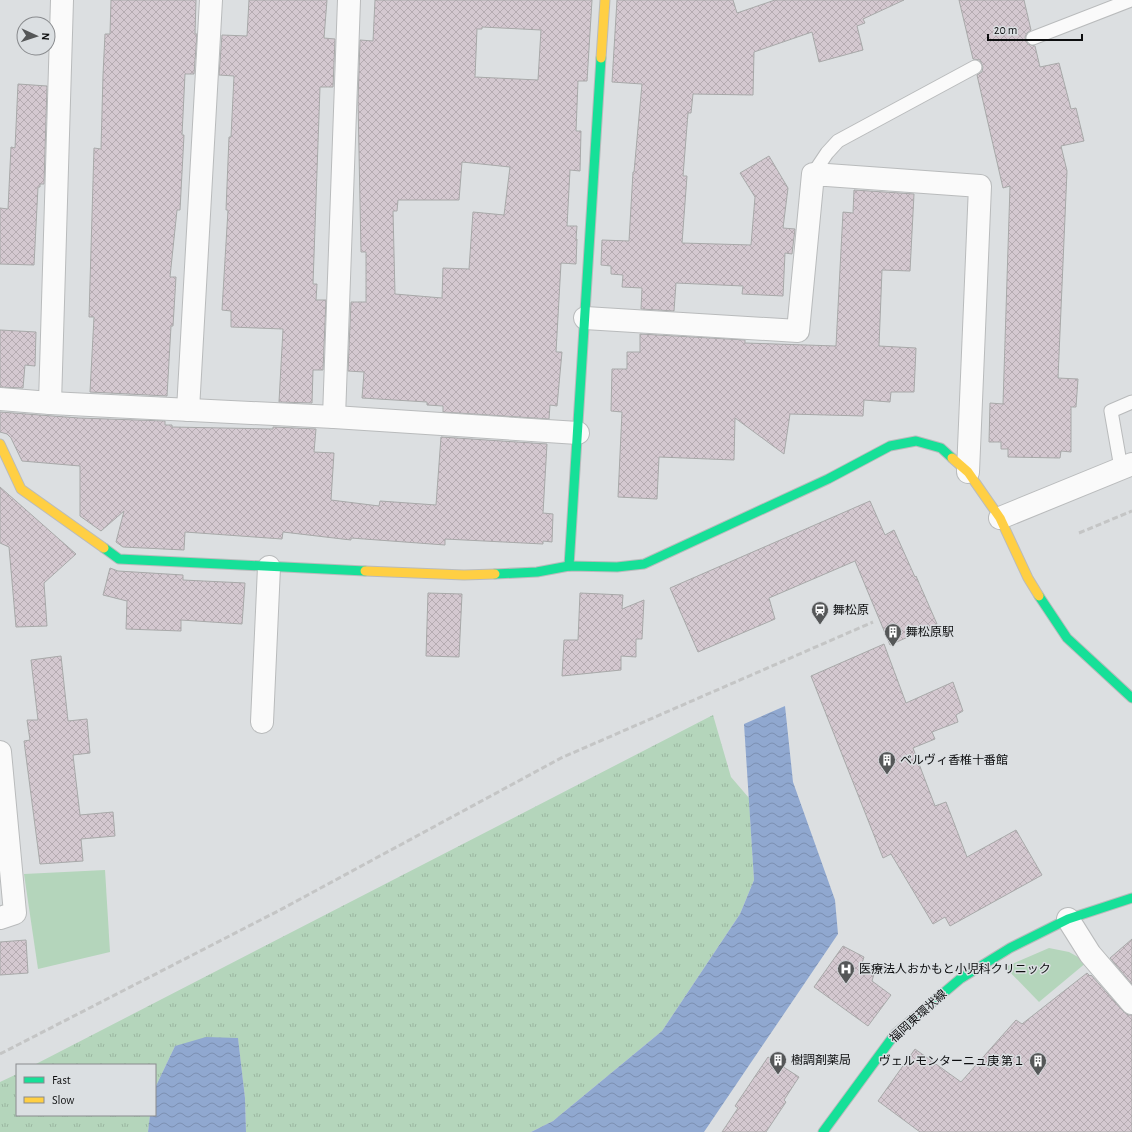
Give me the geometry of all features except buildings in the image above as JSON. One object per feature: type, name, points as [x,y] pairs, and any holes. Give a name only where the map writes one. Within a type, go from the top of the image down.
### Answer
[{"type":"street","points":[[50,403],[62,0]]},
{"type":"street","points":[[188,410],[211,0]]},
{"type":"street","points":[[334,418],[349,0]]},
{"type":"street","points":[[569,566],[605,0]]},
{"type":"street","points":[[585,318],[798,331],[813,174],[980,186],[968,472]]},
{"type":"street","points":[[0,399],[578,433]]},
{"type":"street","points":[[0,444],[21,489],[118,559],[464,575],[537,572],[569,566],[617,567],[644,564],[828,479],[890,446],[916,441],[941,448],[968,472],[1000,518],[1028,578],[1067,638],[1132,698]]},
{"type":"street","points":[[1000,518],[1127,466]]},
{"type":"street","points":[[262,722],[269,567]]},
{"type":"street","points":[[0,752],[15,914],[0,918]]},
{"type":"street","name":"福岡東環状線","points":[[822,1132],[895,1034],[960,979],[1010,948],[1068,919],[1132,898]]},
{"type":"street","points":[[1068,919],[1090,954],[1132,1003]]},
{"type":"lane","points":[[1033,38],[1132,0]]},
{"type":"lane","points":[[813,174],[826,153],[838,141],[975,67]]},
{"type":"lane","points":[[1127,466],[1111,411],[1132,402]]},
{"type":"green space","points":[[713,715],[731,777],[749,798],[754,880],[740,914],[662,1031],[553,1121],[531,1132],[246,1132],[245,1098],[238,1039],[175,1046],[156,1086],[156,1064],[36,1064]]},
{"type":"green space","points":[[105,870],[110,952],[38,969],[24,874]]},
{"type":"green space","points":[[1049,948],[1069,952],[1087,962],[1039,1002],[1005,967]]},
{"type":"green space","points":[[16,1074],[16,1116],[150,1116],[148,1132],[0,1132],[0,1082]]},
{"type":"water","points":[[785,706],[793,782],[835,900],[838,934],[704,1132],[531,1132],[553,1121],[662,1031],[740,914],[754,880],[744,724]]},
{"type":"water","points":[[206,1037],[238,1038],[245,1098],[246,1132],[148,1132],[150,1116],[156,1116],[156,1086],[175,1046]]},
{"type":"railway","points":[[1079,533],[1132,511]]},
{"type":"railway","points":[[0,1054],[280,910],[561,758],[873,622]]},
{"type":"traffic: fast","points":[[569,566],[601,58]]},
{"type":"traffic: fast","points":[[495,574],[537,572],[569,566],[617,567],[644,564],[828,479],[890,446],[916,441],[941,448],[952,458]]},
{"type":"traffic: fast","points":[[104,548],[119,559],[365,571]]},
{"type":"traffic: fast","points":[[1039,596],[1067,638],[1132,698]]},
{"type":"traffic: fast","points":[[823,1132],[895,1034],[960,979],[1010,948],[1068,919],[1132,898]]},
{"type":"traffic: slow","points":[[601,58],[605,0]]},
{"type":"traffic: slow","points":[[0,444],[21,489],[104,548]]},
{"type":"traffic: slow","points":[[952,458],[968,472],[1000,518],[1028,578],[1039,596]]},
{"type":"traffic: slow","points":[[365,571],[464,575],[495,574]]},
{"type":"place","name":"舞松原","points":[[820,625]]},
{"type":"place","name":"舞松原駅","points":[[893,647]]},
{"type":"place","name":"ベルヴィ香椎十番館","points":[[887,775]]},
{"type":"place","name":"医療法人おかもと小児科クリニック","points":[[846,984]]},
{"type":"place","name":"樹調剤薬局","points":[[778,1075]]},
{"type":"place","name":"ヴェルモンターニュ庚 第１","points":[[1038,1076]]}]
